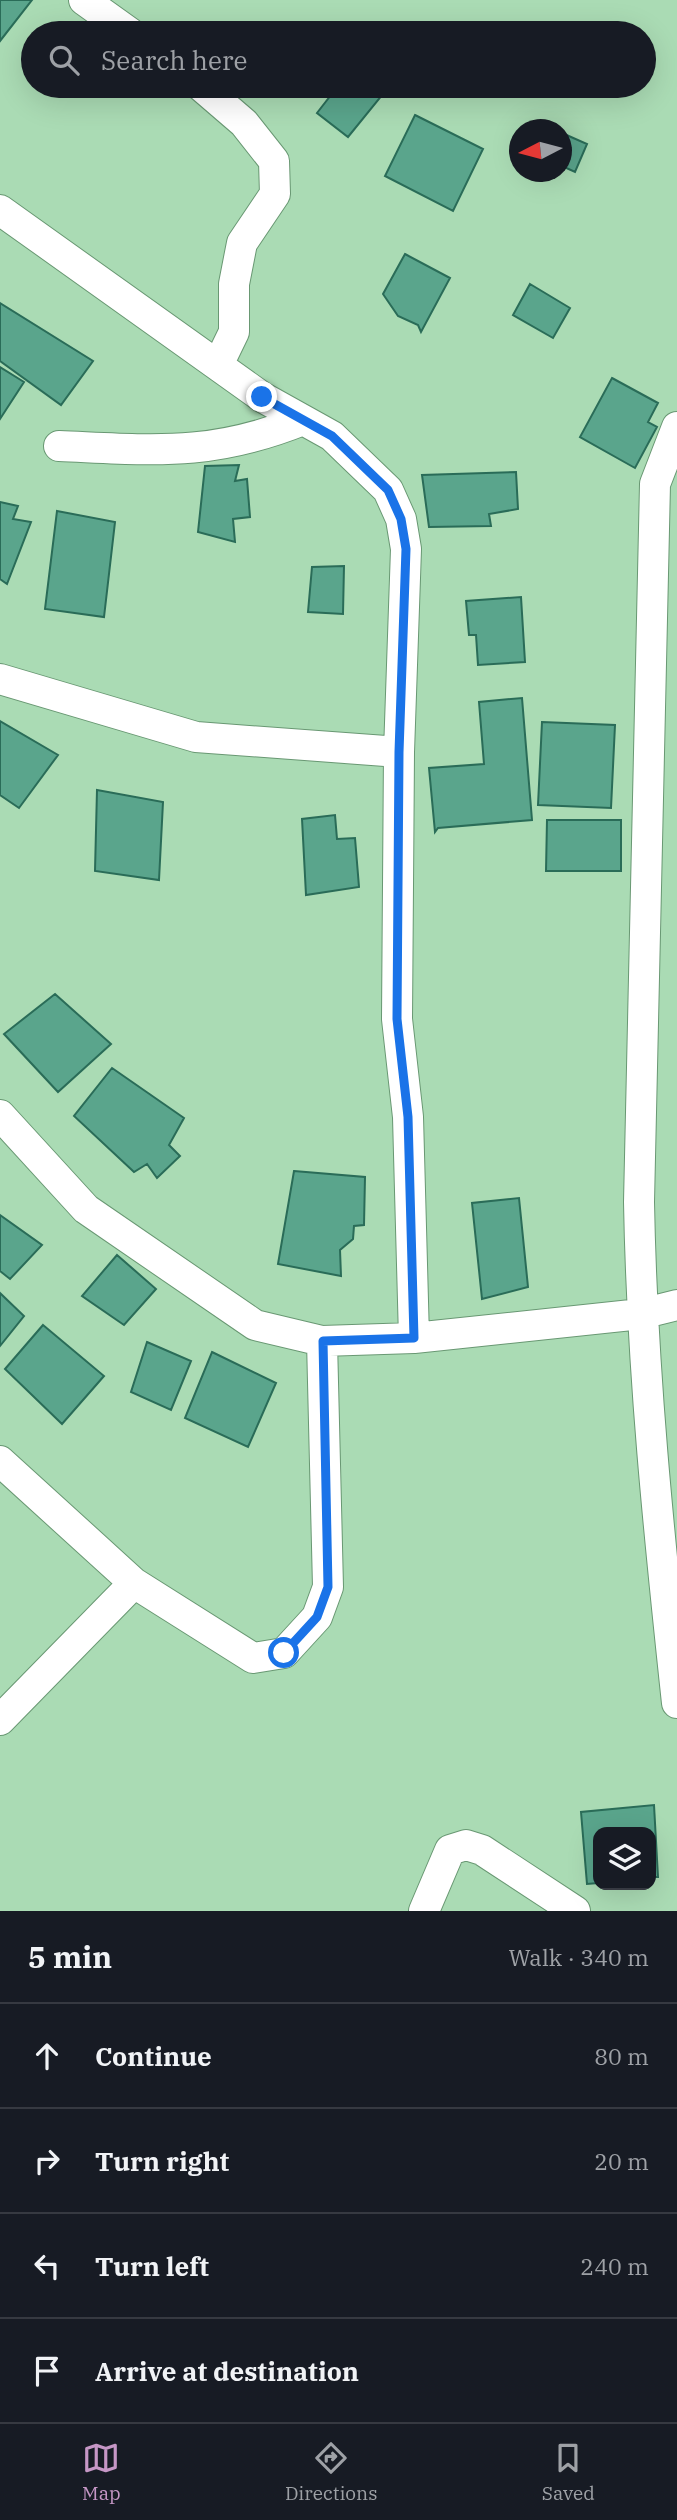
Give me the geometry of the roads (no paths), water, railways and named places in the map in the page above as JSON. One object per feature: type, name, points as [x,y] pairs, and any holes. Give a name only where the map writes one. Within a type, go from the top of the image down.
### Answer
[{"type":"street","points":[[84,0],[113,21]]},
{"type":"street","points":[[215,98],[244,124],[274,161],[275,194],[242,243],[234,284],[234,332],[218,365]]},
{"type":"street","points":[[0,210],[262,397],[332,436],[388,490],[401,519],[406,549],[399,752],[397,1019],[408,1117],[414,1338]]},
{"type":"street","points":[[59,446],[170,451],[212,447],[266,435],[303,420]]},
{"type":"street","points":[[677,427],[655,484],[639,1202],[641,1314],[648,1434],[677,1703]]},
{"type":"street","points":[[0,679],[196,737],[399,752]]},
{"type":"street","points":[[0,1115],[86,1209],[255,1325],[323,1341],[414,1338],[641,1314],[677,1305]]},
{"type":"street","points":[[0,1461],[134,1583],[253,1658],[284,1653],[317,1617],[328,1587],[323,1341]]},
{"type":"street","points":[[0,1720],[134,1583]]},
{"type":"street","points":[[424,1911],[450,1850],[466,1845],[482,1850],[575,1911]]}]
